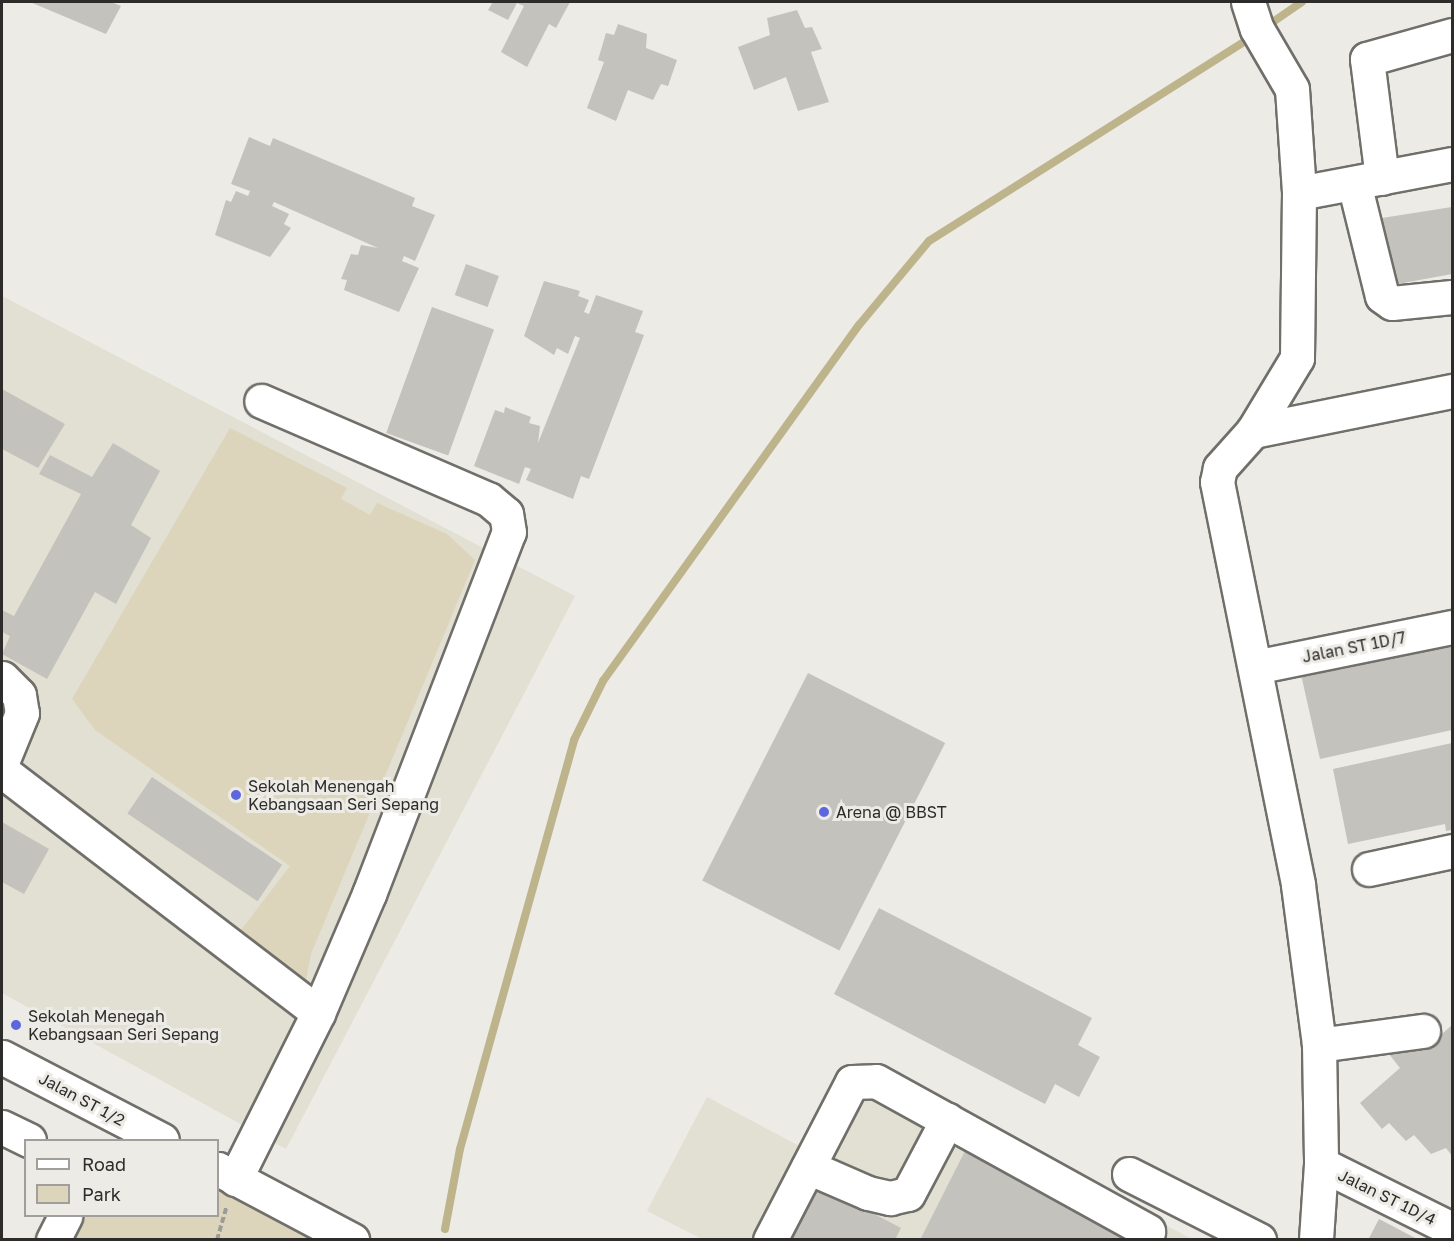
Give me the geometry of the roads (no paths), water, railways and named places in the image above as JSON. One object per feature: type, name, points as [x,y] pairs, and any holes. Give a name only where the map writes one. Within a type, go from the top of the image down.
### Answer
[{"type":"street","points":[[1252,15],[1292,88],[1299,193],[1297,358],[1253,431],[1220,468],[1217,482],[1298,885],[1319,1045],[1321,1164],[1316,1239]]},
{"type":"street","points":[[1452,35],[1367,59],[1368,180],[1382,296],[1392,303],[1452,297]]},
{"type":"street","points":[[1299,193],[1452,164]]},
{"type":"street","points":[[1253,431],[1452,392]]},
{"type":"street","points":[[261,401],[488,499],[506,514],[509,532],[318,1013],[226,1174],[352,1239]]},
{"type":"street","name":"Jalan ST 1D/7","points":[[1255,667],[1452,627]]},
{"type":"street","points":[[2,678],[19,695],[22,712],[2,762]]},
{"type":"street","points":[[2,771],[318,1013]]},
{"type":"street","points":[[1369,869],[1452,851]]},
{"type":"street","points":[[1319,1045],[1423,1031]]},
{"type":"street","name":"Jalan ST 1/2","points":[[2,1057],[160,1139]]},
{"type":"street","points":[[770,1239],[852,1082],[876,1081],[1148,1231]]},
{"type":"street","points":[[808,1167],[868,1193],[890,1198],[908,1194],[947,1120]]},
{"type":"street","points":[[2,1127],[27,1139]]},
{"type":"street","name":"Jalan ST 1D/4","points":[[1321,1164],[1452,1229]]},
{"type":"street","points":[[1129,1174],[1258,1239]]},
{"type":"street","points":[[53,1239],[64,1217]]},
{"type":"waterway","points":[[1264,28],[1302,2]]},
{"type":"waterway","points":[[445,1229],[460,1149],[574,740],[603,681],[859,325],[929,241],[1252,37]]},
{"type":"place","name":"Sekolah Menengah Kebangsaan Seri Sepang","points":[[236,795]]},
{"type":"place","name":"Arena @ BBST","points":[[824,812]]},
{"type":"place","name":"Sekolah Menegah Kebangsaan Seri Sepang","points":[[16,1025]]}]
